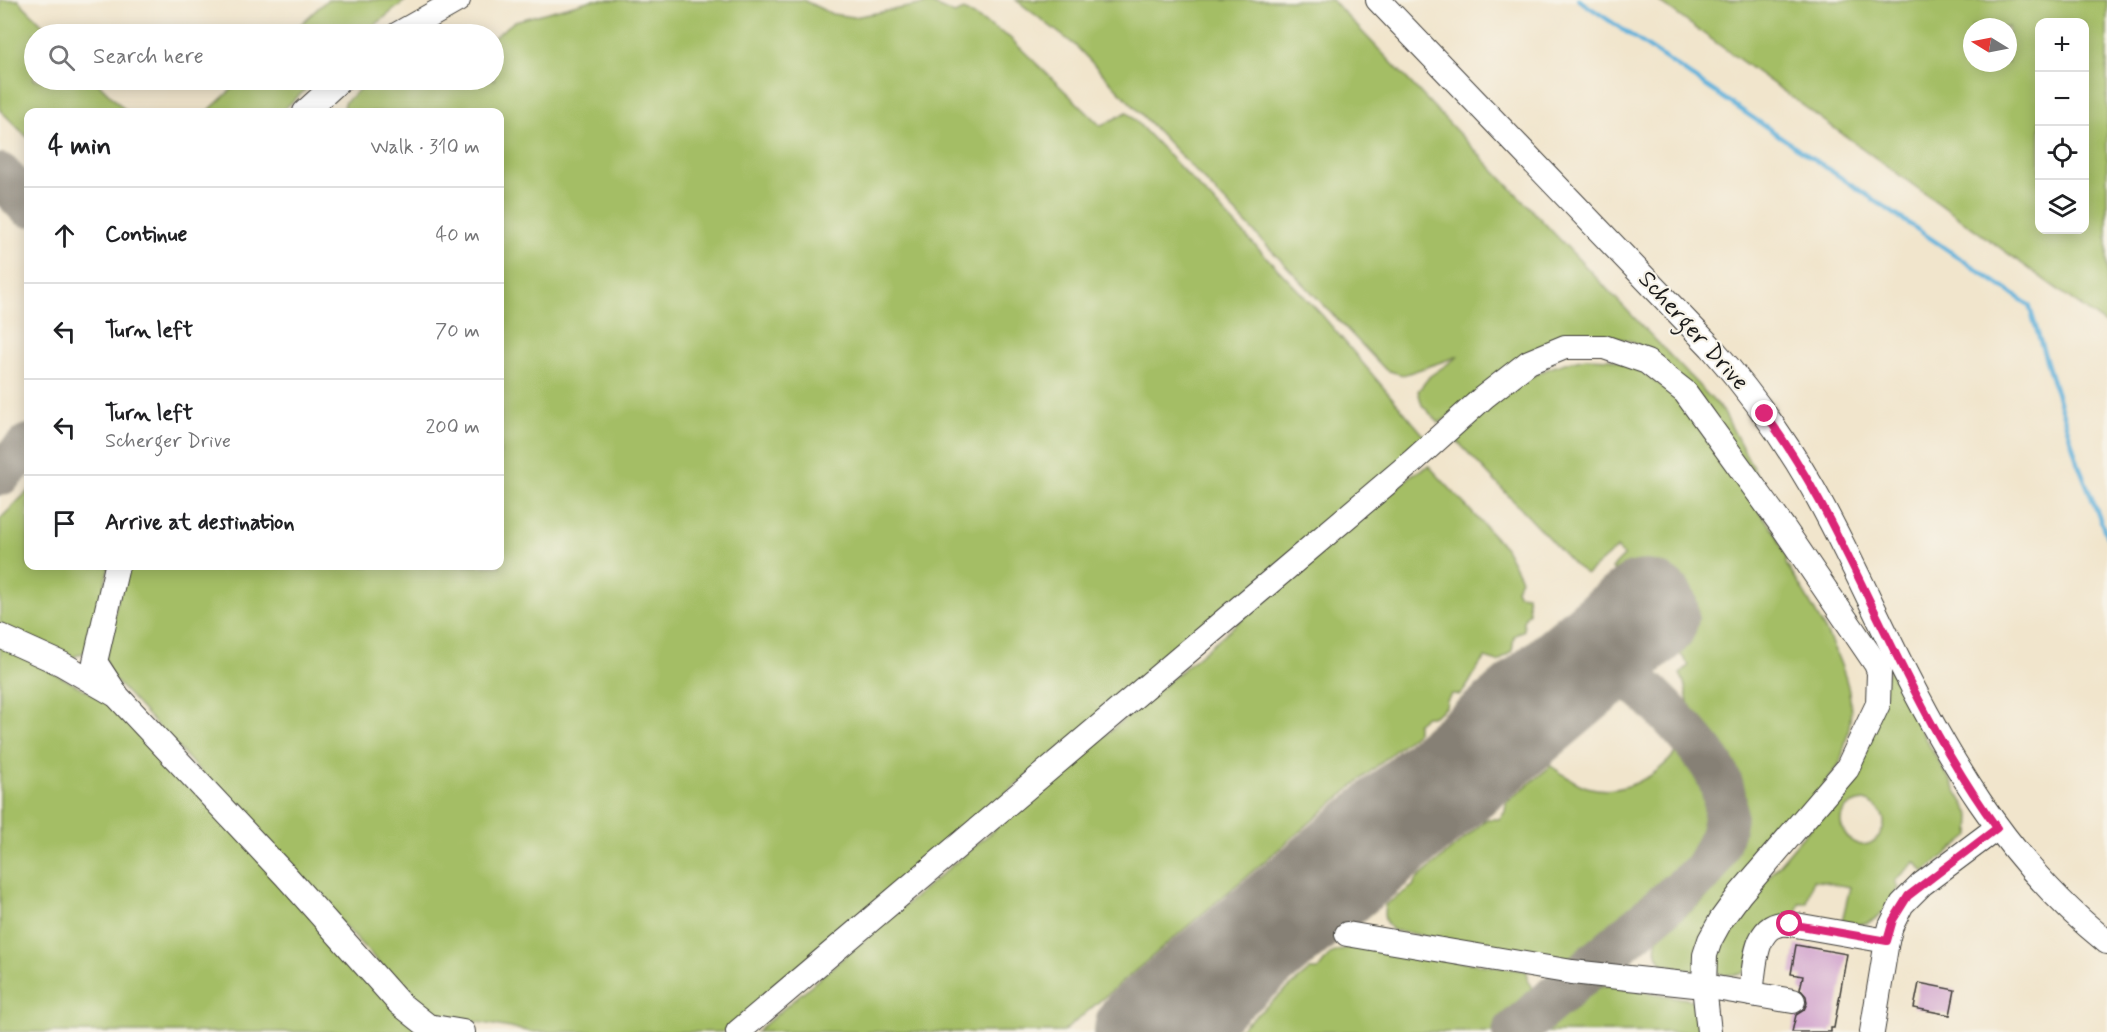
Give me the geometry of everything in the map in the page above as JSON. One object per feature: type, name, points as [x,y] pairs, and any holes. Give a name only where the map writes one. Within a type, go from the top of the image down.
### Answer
[{"type":"street","points":[[416,24],[458,0]]},
{"type":"street","name":"Scherger Drive","points":[[1378,0],[1711,347],[1749,391],[1780,434],[1813,489],[1922,705],[1964,779],[1997,828],[2044,884],[2107,942]]},
{"type":"street","points":[[309,108],[329,90]]},
{"type":"street","points":[[738,1032],[1386,484],[1484,398],[1529,362],[1565,347],[1604,347],[1647,362],[1685,392],[1783,527],[1879,672],[1878,704],[1847,769],[1740,894],[1710,940],[1706,955],[1704,986],[1709,1032]]},
{"type":"street","points":[[116,570],[95,662],[118,697],[286,876],[399,1004],[428,1026],[463,1032]]},
{"type":"street","points":[[0,636],[62,664],[118,697]]},
{"type":"street","points":[[1872,1032],[1887,941],[1893,920],[1908,896],[1997,828]]},
{"type":"street","points":[[1751,994],[1758,946],[1768,928],[1784,923],[1887,941]]},
{"type":"street","points":[[1347,934],[1572,972],[1704,986],[1793,1001]]},
{"type":"green space","points":[[0,0],[18,0],[42,24],[24,24],[24,90],[105,90],[123,108],[24,108],[24,134],[0,110]]},
{"type":"green space","points":[[327,0],[406,0],[376,24],[301,24]]},
{"type":"green space","points":[[592,0],[803,0],[832,14],[854,17],[930,3],[954,14],[964,10],[1009,37],[1101,126],[1127,112],[1322,315],[1427,439],[723,1032],[533,1032],[438,1015],[421,1008],[109,674],[105,657],[124,570],[504,570],[504,108],[344,108],[344,103],[359,90],[504,90],[504,29],[515,21]]},
{"type":"green space","points":[[1016,0],[1332,0],[1723,411],[1760,481],[1662,360],[1631,341],[1598,334],[1572,336],[1439,423],[1422,405],[1418,391],[1430,376],[1459,356],[1403,375],[1386,370],[1076,46]]},
{"type":"green space","points":[[1657,0],[2107,0],[2107,325]]},
{"type":"green space","points":[[231,90],[305,90],[285,108],[211,108]]},
{"type":"green space","points":[[1586,358],[1611,359],[1633,366],[1674,394],[1776,534],[1786,558],[1786,564],[1815,611],[1834,648],[1842,667],[1850,699],[1850,723],[1840,763],[1695,971],[1663,964],[1657,954],[1657,943],[1660,935],[1703,900],[1726,873],[1740,843],[1745,811],[1739,779],[1732,763],[1697,720],[1688,704],[1680,674],[1689,665],[1612,568],[1624,556],[1617,548],[1587,574],[1574,565],[1456,440],[1513,387],[1545,370]]},
{"type":"green space","points":[[1429,466],[1505,548],[1521,579],[1516,589],[1518,594],[1527,595],[1529,612],[1523,620],[1524,630],[1514,636],[1512,651],[1498,662],[1485,658],[1460,695],[1452,694],[1447,700],[1446,707],[1434,716],[1426,716],[1417,723],[1417,732],[1063,1032],[756,1032],[1413,474]]},
{"type":"green space","points":[[24,495],[24,570],[108,570],[90,647],[81,654],[68,659],[0,630],[0,519]]},
{"type":"green space","points":[[0,644],[115,706],[429,1032],[0,1032]]},
{"type":"green space","points":[[1890,668],[1922,733],[1971,816],[1970,835],[1924,872],[1915,862],[1895,881],[1899,888],[1895,893],[1897,898],[1879,916],[1866,923],[1851,924],[1842,921],[1850,887],[1813,880],[1807,903],[1799,903],[1797,915],[1742,974],[1722,975],[1717,972],[1716,963],[1737,914],[1828,807]],"holes":[[[1864,801],[1870,803],[1882,814],[1884,825],[1879,836],[1869,844],[1859,844],[1851,840],[1844,832],[1841,823],[1843,813],[1850,805]]]},
{"type":"green space","points":[[1677,751],[1689,760],[1698,772],[1709,798],[1710,828],[1705,842],[1694,861],[1683,872],[1574,963],[1392,930],[1387,924],[1384,916],[1385,905],[1413,886],[1415,881],[1487,819],[1499,819],[1505,812],[1506,803],[1551,766],[1587,787],[1613,789],[1625,787],[1649,776]]},
{"type":"green space","points":[[1351,946],[1527,971],[1531,984],[1531,999],[1493,1032],[1236,1032],[1310,970],[1318,970],[1330,954]]},
{"type":"green space","points":[[1608,985],[1692,1000],[1701,1032],[1545,1032],[1596,989]]},
{"type":"building","points":[[1796,945],[1847,954],[1834,1028],[1831,1028],[1831,1032],[1792,1032],[1796,1015],[1804,1010],[1807,1003],[1806,996],[1800,989],[1803,976],[1791,974]]},
{"type":"building","points":[[1919,983],[1955,990],[1950,1015],[1914,1008]]},
{"type":"waterway","points":[[1579,0],[2029,305],[2078,463],[2107,537]]},
{"type":"taxiway","points":[[0,175],[24,201]]},
{"type":"taxiway","points":[[0,474],[24,450]]},
{"type":"taxiway","points":[[1514,1032],[1702,873],[1717,846],[1725,816],[1724,795],[1716,772],[1687,733],[1647,692],[1626,677],[1611,673],[1589,674],[1568,680]]},
{"type":"runway","points":[[1148,1032],[1645,614]]},
{"type":"route","points":[[1765,414],[1780,434],[1813,489],[1941,740],[1997,828],[1908,896],[1893,920],[1887,941],[1790,924]]}]
